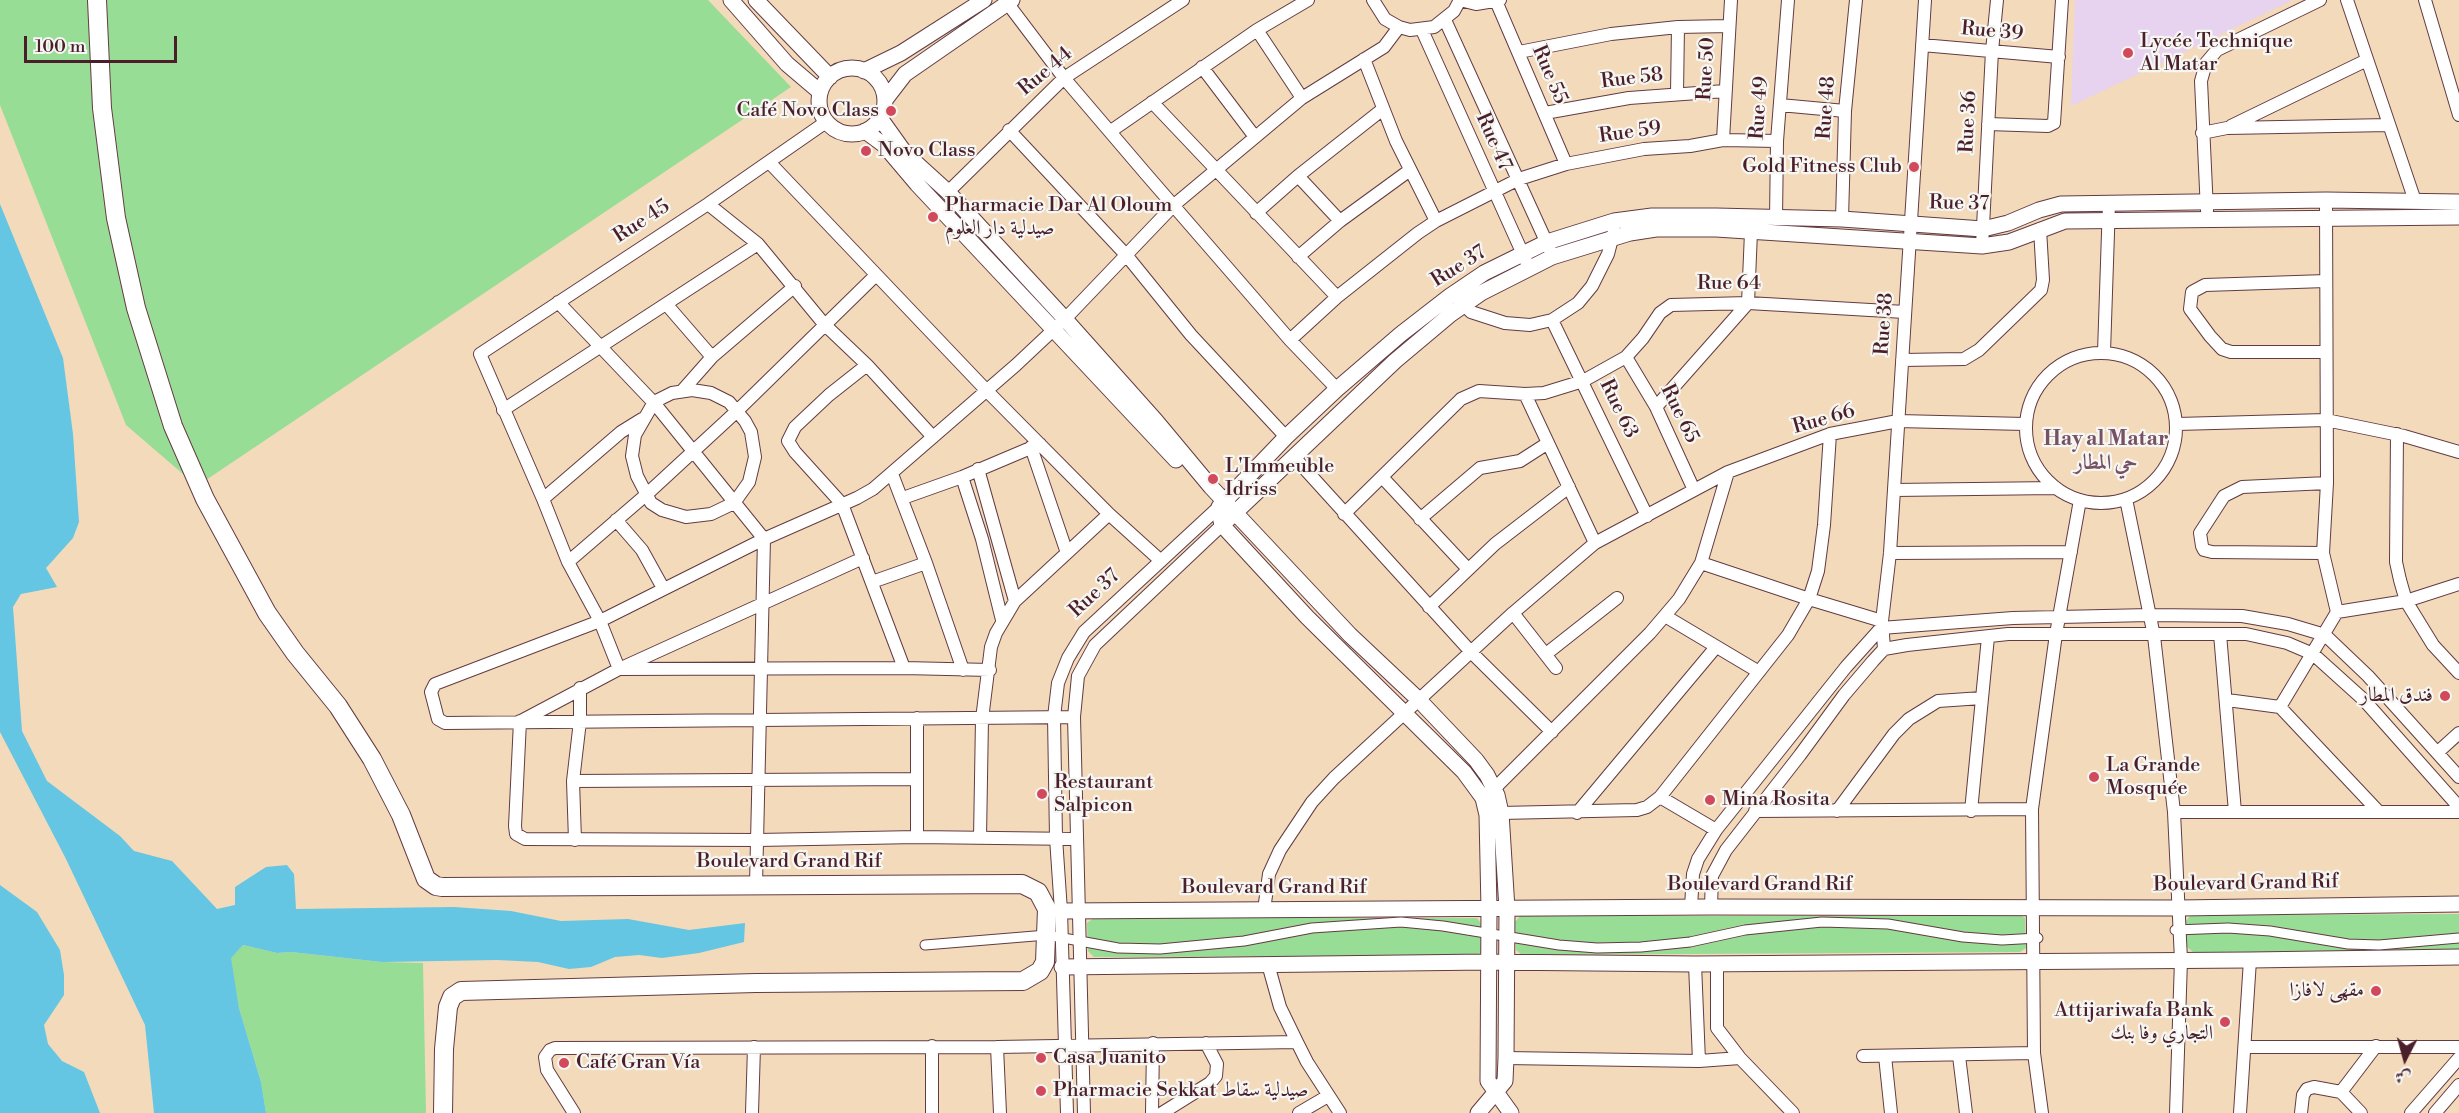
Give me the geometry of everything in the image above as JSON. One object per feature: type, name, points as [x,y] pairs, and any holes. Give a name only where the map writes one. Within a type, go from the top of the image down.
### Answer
[{"type":"main road","name":"Boulevard Grand Rif","points":[[97,0],[102,108],[116,219],[136,308],[173,426],[205,499],[259,599],[290,646],[338,706],[361,741],[396,805],[430,884],[442,887],[1022,884],[1030,887],[1044,900],[1047,909],[1055,936],[1040,971],[1023,981],[756,983],[461,991],[452,997],[450,1002],[444,1049],[443,1113]]},
{"type":"street","points":[[731,0],[787,64],[820,92]]},
{"type":"street","points":[[756,0],[830,77]]},
{"type":"street","points":[[864,71],[902,53],[984,0]]},
{"type":"street","name":"Rue 44","points":[[948,192],[1064,78],[1183,0]]},
{"type":"street","points":[[1111,131],[1257,30],[1308,0]]},
{"type":"street","points":[[1373,0],[1385,19],[1399,27],[1422,30],[1434,27],[1445,20],[1460,0],[1476,4],[1498,0]]},
{"type":"street","name":"Rue 55","points":[[1498,0],[1566,164]]},
{"type":"street","name":"Rue 50","points":[[1723,140],[1731,0]]},
{"type":"street","name":"Rue 49","points":[[1776,219],[1777,141],[1788,0]]},
{"type":"street","name":"Rue 48","points":[[1842,219],[1845,111],[1856,0]]},
{"type":"street","name":"Rue 38","points":[[1884,649],[1882,624],[1890,553],[1925,0]]},
{"type":"street","name":"Rue 36","points":[[1982,246],[1992,51],[1997,0]]},
{"type":"street","points":[[1988,124],[2052,125],[2055,117],[2062,0]]},
{"type":"street","points":[[2207,211],[2201,81],[2210,55],[2320,0]]},
{"type":"street","points":[[2347,0],[2415,201]]},
{"type":"street","points":[[2425,0],[2456,95],[2459,116]]},
{"type":"street","points":[[885,100],[884,92],[876,79],[864,71],[852,69],[840,71],[830,77],[820,92],[820,108],[826,122],[837,131],[851,134],[866,131],[880,118],[885,100],[904,74],[1008,1],[1064,78],[1290,340],[1337,390]]},
{"type":"street","name":"Rue 47","points":[[1445,20],[1548,242],[1552,257]]},
{"type":"street","points":[[1519,52],[1611,34],[1678,27],[1729,26]]},
{"type":"street","points":[[1074,717],[442,723],[438,719],[431,696],[435,684],[600,621],[764,539],[873,489],[987,391],[1059,324],[1174,205],[1302,98],[1386,45],[1399,27]]},
{"type":"street","points":[[1677,93],[1678,27]]},
{"type":"street","points":[[1257,30],[1302,98]]},
{"type":"street","name":"Rue 47","points":[[1422,30],[1493,191],[1530,268]]},
{"type":"street","name":"Rue 39","points":[[1922,45],[2059,57]]},
{"type":"street","points":[[1364,59],[1383,110],[1436,220]]},
{"type":"street","points":[[2227,128],[2367,60]]},
{"type":"street","points":[[1202,67],[1255,137]]},
{"type":"street","name":"Rue 58","points":[[1545,113],[1607,101],[1677,93],[1725,92]]},
{"type":"street","points":[[1152,102],[1337,297]]},
{"type":"street","points":[[1780,105],[1845,111]]},
{"type":"street","points":[[1256,213],[1298,176],[1383,110]]},
{"type":"street","points":[[880,118],[905,153],[948,192],[1059,324],[1221,504],[1235,512],[1350,635],[1419,700],[1476,760],[1489,794],[1501,813],[1508,962],[1505,1081],[1478,1113]]},
{"type":"street","name":"Rue 45","points":[[503,410],[480,354],[708,204],[826,122]]},
{"type":"street","points":[[2202,133],[2227,128],[2389,125]]},
{"type":"street","points":[[1009,130],[1127,256],[1191,335],[1286,437]]},
{"type":"street","points":[[866,131],[884,145],[917,184],[1059,324]]},
{"type":"street","name":"Rue 59","points":[[1290,340],[1337,297],[1436,220],[1518,179],[1566,164],[1636,150],[1690,146],[1723,140],[1777,141]]},
{"type":"street","points":[[769,162],[987,391],[1036,446],[1161,561]]},
{"type":"street","points":[[1298,257],[1340,221],[1410,170]]},
{"type":"street","points":[[1298,176],[1340,221]]},
{"type":"street","points":[[2280,707],[2337,612],[2323,553],[2327,483],[2326,200]]},
{"type":"street","name":"Rue 37","points":[[1067,1113],[1062,966],[1055,936],[1061,911],[1056,838],[1054,717],[1061,672],[1084,633],[1221,504],[1286,437],[1410,326],[1458,299],[1552,257],[1614,237],[1656,229],[1751,232],[1982,246],[2009,242],[2065,221],[2108,221],[2326,200],[2459,202]]},
{"type":"street","points":[[2104,352],[2109,203]]},
{"type":"street","name":"Rue 37","points":[[1084,1113],[1074,717],[1078,676],[1095,645],[1395,361],[1484,273],[1548,242],[1614,221],[1681,215],[1842,219],[1983,229],[2008,223],[2038,210],[2061,204],[2109,203],[2326,217],[2459,217]]},
{"type":"street","points":[[708,204],[758,244],[795,286],[824,324],[867,365],[933,437]]},
{"type":"street","points":[[1458,299],[1481,317],[1505,323],[1530,325],[1552,320],[1578,303],[1587,294],[1602,270],[1614,237],[1614,221]]},
{"type":"street","points":[[1902,360],[1964,359],[1979,350],[2041,290],[2043,280],[2040,229]]},
{"type":"street","points":[[1656,407],[1748,303],[1751,232]]},
{"type":"street","points":[[619,669],[600,621],[568,562],[503,410],[602,348],[758,244]]},
{"type":"street","points":[[568,562],[647,494],[737,411],[876,275]]},
{"type":"street","points":[[2326,280],[2205,285],[2192,292],[2190,309],[2222,349],[2231,352],[2326,352]]},
{"type":"street","points":[[682,390],[712,357],[795,286]]},
{"type":"street","points":[[558,302],[655,404],[764,539],[756,885]]},
{"type":"street","name":"Rue 64","points":[[1344,514],[1468,394],[1485,391],[1525,394],[1556,391],[1583,381],[1626,357],[1643,338],[1660,313],[1671,305],[1748,303],[1905,312]]},
{"type":"street","points":[[667,305],[712,357]]},
{"type":"street","name":"Rue 63","points":[[1552,320],[1647,516]]},
{"type":"street","points":[[2104,352],[2126,356],[2146,367],[2162,382],[2173,402],[2177,424],[2175,444],[2163,470],[2144,490],[2126,499],[2111,502],[2080,500],[2055,488],[2032,460],[2026,442],[2025,424],[2030,401],[2041,380],[2059,364],[2080,355],[2104,352]]},
{"type":"street","name":"Rue 65","points":[[1626,357],[1656,407],[1694,490]]},
{"type":"street","points":[[867,365],[812,411],[792,430],[788,438],[791,447],[842,504],[904,668]]},
{"type":"street","points":[[682,390],[711,393],[729,402],[737,411],[751,432],[755,458],[749,482],[734,503],[711,514],[686,517],[662,510],[651,503],[637,476],[632,456],[635,435],[643,418],[655,404],[654,402],[682,390]]},
{"type":"street","points":[[1525,394],[1595,543]]},
{"type":"street","points":[[543,499],[621,432],[643,418]]},
{"type":"street","points":[[2177,424],[2326,420],[2397,434],[2459,452]]},
{"type":"street","name":"Rue 66","points":[[1264,910],[1269,874],[1280,850],[1306,810],[1334,778],[1513,613],[1595,543],[1728,472],[1830,434],[1898,421],[2025,424]]},
{"type":"street","points":[[1501,813],[1637,810],[1647,807],[1660,797],[1788,635],[1809,599],[1818,571],[1824,525],[1830,434]]},
{"type":"street","points":[[2397,434],[2396,562],[2406,601],[2433,645],[2457,666]]},
{"type":"street","points":[[1420,519],[1480,468],[1520,461],[1548,443]]},
{"type":"street","points":[[903,498],[962,477],[1036,446]]},
{"type":"street","points":[[1036,446],[1067,553]]},
{"type":"street","points":[[1294,457],[1471,652],[1552,732]]},
{"type":"street","points":[[978,469],[1015,601]]},
{"type":"street","points":[[1511,1113],[1488,1081],[1487,815],[1489,794],[1665,616],[1701,563],[1728,472]]},
{"type":"street","points":[[892,474],[903,498],[963,670]]},
{"type":"street","points":[[962,477],[982,539],[1002,620]]},
{"type":"street","points":[[1382,477],[1467,568]]},
{"type":"street","points":[[2323,553],[2212,552],[2205,550],[2202,546],[2200,533],[2224,496],[2242,487],[2327,483]]},
{"type":"street","points":[[1429,607],[1467,568],[1569,487]]},
{"type":"street","points":[[1894,490],[2055,488]]},
{"type":"street","points":[[2126,499],[2154,636],[2174,812],[2179,908],[2177,930],[2181,960],[2176,1113]]},
{"type":"street","points":[[2042,1113],[2034,1053],[2032,960],[2035,938],[2032,908],[2032,809],[2056,634],[2080,500]]},
{"type":"street","points":[[1221,504],[1222,525],[1307,617],[1489,794]]},
{"type":"street","points":[[980,838],[982,719],[990,670],[991,647],[1002,620],[1015,601],[1109,514]]},
{"type":"street","points":[[616,520],[642,550],[663,588]]},
{"type":"street","points":[[982,539],[997,535]]},
{"type":"street","points":[[1890,553],[2071,552]]},
{"type":"street","points":[[520,721],[619,669],[863,558]]},
{"type":"street","points":[[872,582],[926,563]]},
{"type":"street","points":[[1701,563],[1882,624],[2150,615],[2242,615],[2288,624],[2325,635],[2368,676],[2459,777]]},
{"type":"street","points":[[2337,612],[2406,601],[2459,584]]},
{"type":"street","points":[[1546,654],[1617,598]]},
{"type":"street","points":[[1513,613],[1556,668]]},
{"type":"street","points":[[1665,616],[1759,672]]},
{"type":"street","points":[[1691,907],[1693,874],[1701,854],[1716,830],[1882,624]]},
{"type":"street","points":[[1084,633],[1095,645]]},
{"type":"street","points":[[1711,907],[1712,876],[1717,866],[1844,694],[1884,649],[1988,637],[2056,634],[2154,636],[2220,634],[2265,637],[2287,643],[2313,654],[2364,700],[2459,807]]},
{"type":"street","points":[[2220,634],[2235,812]]},
{"type":"street","points":[[1971,811],[1988,637]]},
{"type":"street","points":[[1577,813],[1716,647]]},
{"type":"street","points":[[619,669],[990,670]]},
{"type":"street","points":[[575,840],[573,781],[580,721],[580,688]]},
{"type":"street","points":[[1837,811],[1894,734],[1909,718],[1938,701],[1982,698]]},
{"type":"street","points":[[2227,700],[2280,707],[2378,811]]},
{"type":"street","points":[[917,718],[917,837]]},
{"type":"street","points":[[520,721],[514,813],[516,834],[528,839],[1077,838]]},
{"type":"street","points":[[2438,752],[2459,733]]},
{"type":"street","points":[[573,781],[916,779]]},
{"type":"street","points":[[1660,797],[1716,830]]},
{"type":"street","points":[[1755,812],[2032,809]]},
{"type":"street","points":[[2174,812],[2459,812]]},
{"type":"street","name":"Boulevard Grand Rif","points":[[1061,911],[1691,907],[2179,908],[2459,904]]},
{"type":"street","points":[[926,945],[1055,936],[1118,948],[1181,948],[1244,941],[1312,928],[1401,922],[1597,948],[1641,947],[1690,942],[1790,924],[1822,922],[1888,924],[1963,938],[2035,938]]},
{"type":"street","points":[[2177,930],[2228,928],[2270,931],[2348,944],[2379,945],[2459,938]]},
{"type":"street","points":[[1062,966],[1488,962],[1695,964],[2459,957]]},
{"type":"street","points":[[2240,1113],[2250,960]]},
{"type":"street","points":[[1717,963],[1717,1028],[1740,1058],[1793,1113]]},
{"type":"street","points":[[1268,964],[1280,1007],[1297,1042],[1340,1113]]},
{"type":"street","points":[[1695,964],[1699,1062]]},
{"type":"street","points":[[574,1113],[546,1065],[547,1053],[555,1048],[997,1047],[1064,1044],[1297,1042]]},
{"type":"street","points":[[1152,1113],[1153,1043]]},
{"type":"street","points":[[1162,1113],[1215,1079],[1217,1064],[1206,1043]]},
{"type":"street","points":[[932,1046],[932,1113]]},
{"type":"street","points":[[2341,1092],[2376,1046]]},
{"type":"street","points":[[752,1113],[754,1047]]},
{"type":"street","points":[[997,1047],[1000,1113]]},
{"type":"street","points":[[2245,1047],[2459,1047]]},
{"type":"street","points":[[1863,1056],[2034,1053]]},
{"type":"street","points":[[1885,1056],[1891,1113]]},
{"type":"street","points":[[1959,1056],[1966,1113]]},
{"type":"street","points":[[1506,1058],[1699,1062],[1740,1058]]},
{"type":"street","points":[[2411,1113],[2459,1058]]},
{"type":"street","points":[[2435,1113],[2459,1085]]},
{"type":"street","points":[[2301,1113],[2303,1095],[2307,1089],[2321,1087],[2341,1092],[2361,1113]]},
{"type":"street","points":[[1300,1113],[1328,1096]]},
{"type":"shaded area","name":"Lycée Technique Al Matar","points":[[2075,0],[2293,0],[2071,106]]},
{"type":"green space","points":[[0,0],[708,0],[791,87],[197,486],[126,425],[0,105]]},
{"type":"green space","points":[[2459,914],[2459,952],[2193,952],[2187,947],[2186,921],[2191,915]]},
{"type":"green space","points":[[1520,916],[2022,916],[2025,918],[2026,948],[2020,952],[1522,955],[1516,950],[1515,922]]},
{"type":"green space","points":[[1094,918],[1477,918],[1482,925],[1483,951],[1476,956],[1094,957],[1088,951],[1087,923]]},
{"type":"green space","points":[[243,945],[277,953],[291,952],[382,962],[423,963],[426,1113],[266,1113],[261,1082],[239,1008],[230,958]]},
{"type":"water","points":[[0,204],[63,358],[73,434],[79,522],[73,538],[46,568],[57,587],[21,594],[13,607],[22,731],[47,781],[120,836],[134,851],[172,861],[217,909],[235,905],[235,887],[266,867],[287,865],[294,874],[296,909],[454,907],[511,911],[561,921],[628,919],[689,930],[745,923],[744,942],[699,953],[662,958],[639,955],[615,957],[591,967],[569,969],[538,962],[497,960],[382,962],[291,952],[277,953],[243,945],[231,958],[239,1008],[261,1082],[266,1113],[154,1113],[145,1025],[65,857],[0,732]]},
{"type":"water","points":[[0,885],[37,912],[60,950],[64,995],[44,1025],[48,1044],[62,1061],[84,1072],[100,1113],[0,1113]]},
{"type":"place","name":"Lycée Technique Al Matar","points":[[2128,53]]},
{"type":"place","name":"Café Novo Class","points":[[891,111]]},
{"type":"place","name":"Novo Class","points":[[866,151]]},
{"type":"place","name":"Gold Fitness Club","points":[[1914,167]]},
{"type":"place","name":"Pharmacie Dar Al Oloum صيدلية دار العلوم","points":[[933,217]]},
{"type":"place","name":"L'Immeuble Idriss","points":[[1213,479]]},
{"type":"place","name":"فندق المطار","points":[[2445,696]]},
{"type":"place","name":"La Grande Mosquée","points":[[2094,777]]},
{"type":"place","name":"Restaurant Salpicon","points":[[1042,794]]},
{"type":"place","name":"Mina Rosita","points":[[1710,800]]},
{"type":"place","name":"مقهى لافازا","points":[[2376,991]]},
{"type":"place","name":"Attijariwafa Bank التجاري وفا بنك","points":[[2225,1022]]},
{"type":"place","name":"Casa Juanito","points":[[1041,1058]]},
{"type":"place","name":"Café Gran Vía","points":[[564,1063]]},
{"type":"place","name":"Pharmacie Sekkat صيدلية سقاط","points":[[1041,1091]]},
{"type":"district","name":"Hay al Matar حي المطار","points":[[2106,452]]}]
